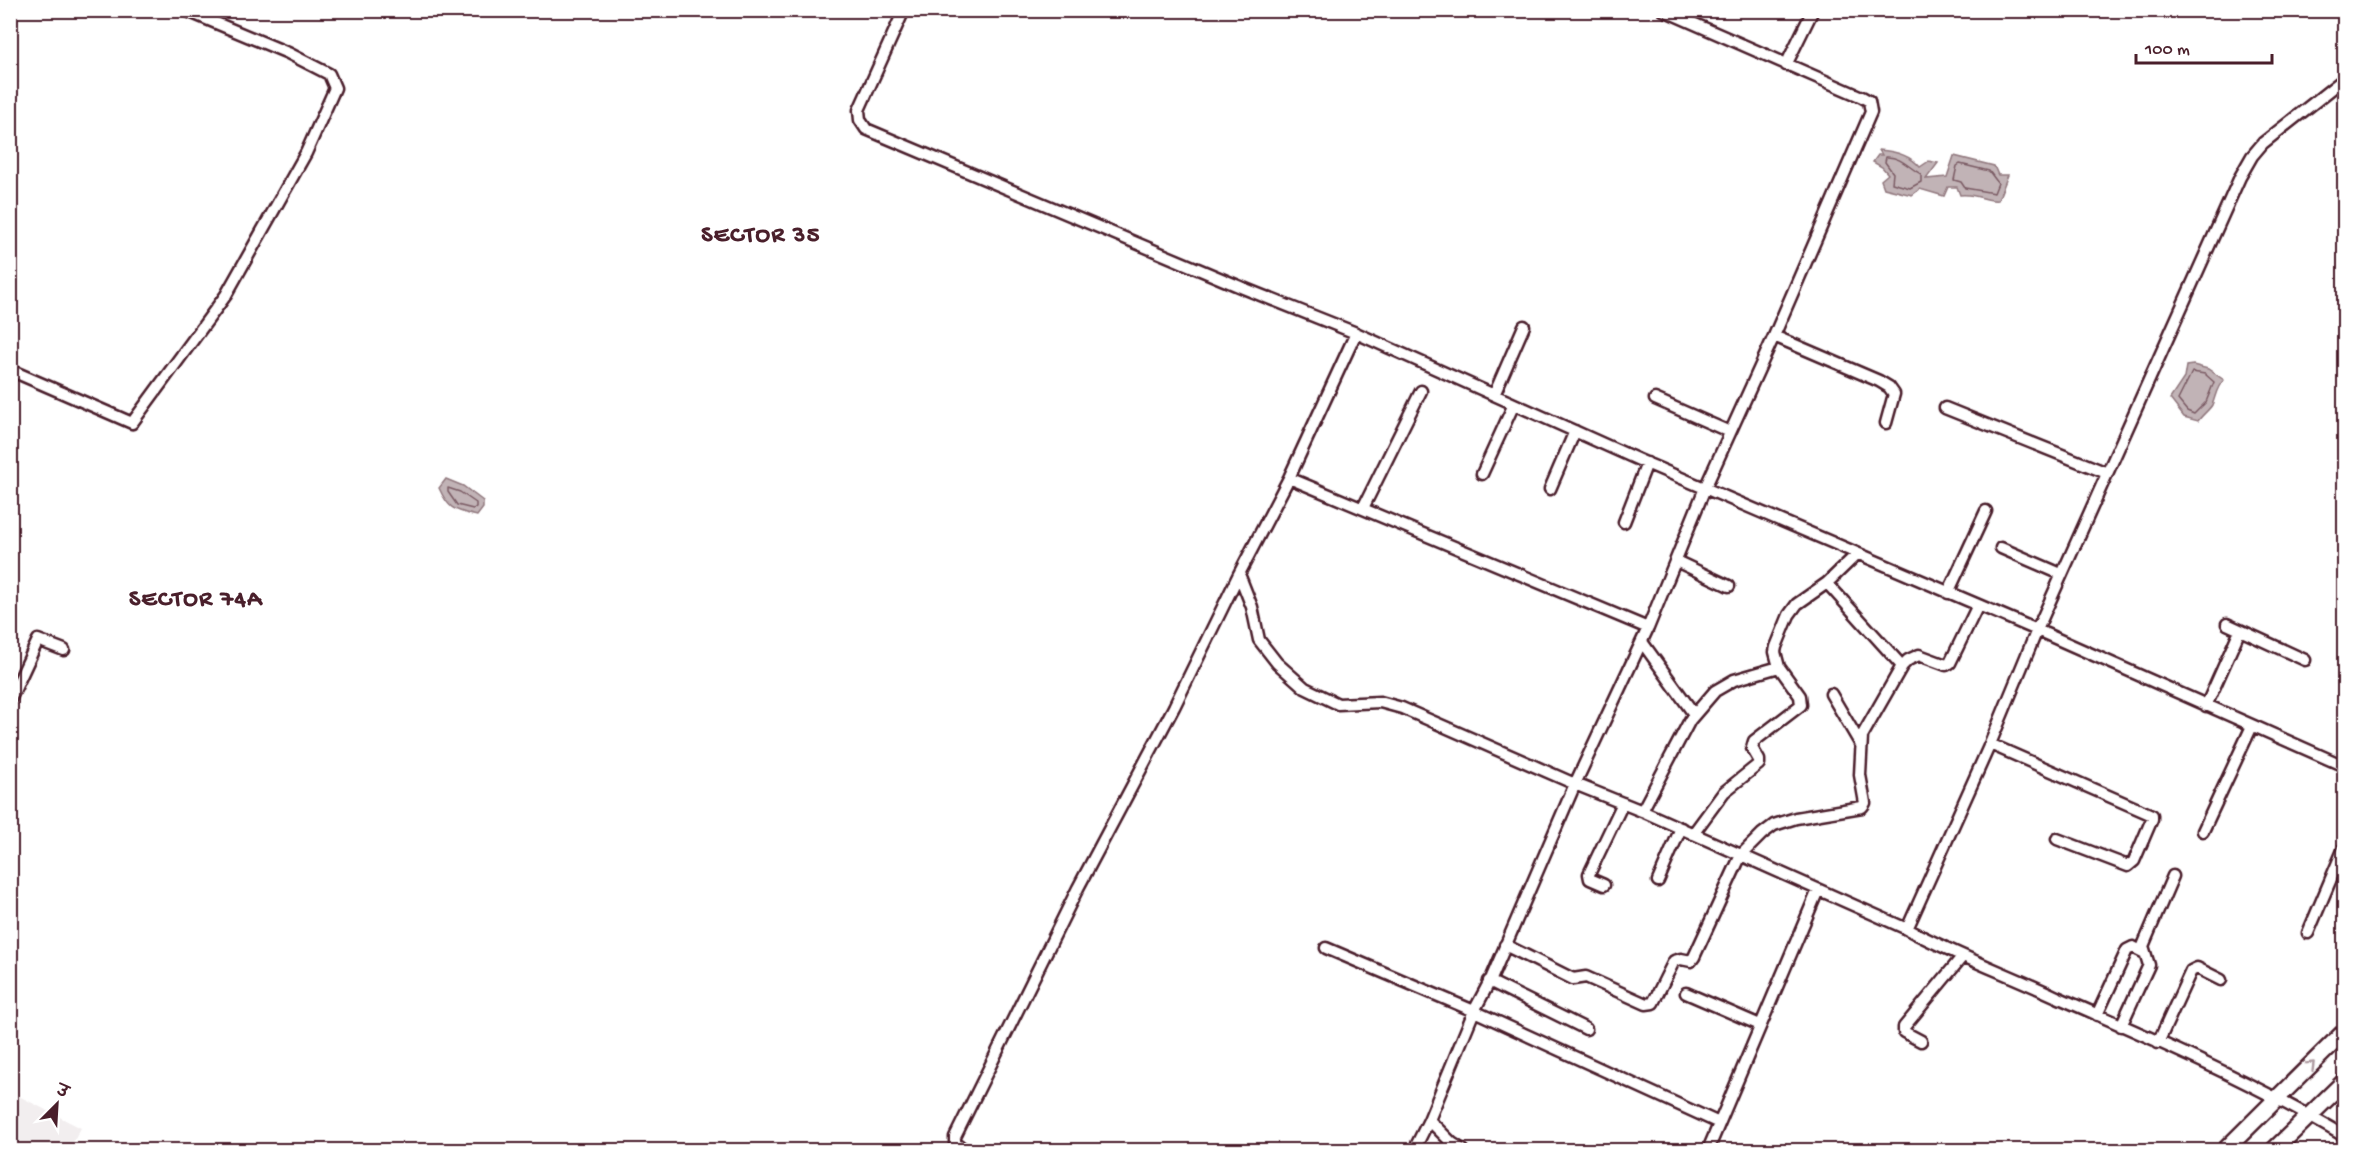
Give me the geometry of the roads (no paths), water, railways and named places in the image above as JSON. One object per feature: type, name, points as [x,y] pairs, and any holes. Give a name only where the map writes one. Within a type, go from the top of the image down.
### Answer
[{"type":"street","points":[[10,370],[132,423],[226,295],[306,153],[335,88],[334,81],[329,74],[288,53],[185,10]]},
{"type":"street","points":[[904,10],[861,104],[858,115],[866,129],[1356,333],[1647,463],[2037,630],[2344,766]]},
{"type":"street","points":[[1414,1150],[1575,784],[1642,642],[1705,488],[1865,127],[1871,106],[1862,97],[1663,10]]},
{"type":"street","points":[[1786,65],[1813,10]]},
{"type":"street","points":[[1907,929],[1990,744],[2106,472],[2240,177],[2252,156],[2264,143],[2344,79]]},
{"type":"street","points":[[1494,395],[1524,326]]},
{"type":"street","points":[[966,1150],[956,1143],[955,1137],[1078,888],[1174,707],[1289,478],[1356,333]]},
{"type":"street","points":[[1774,336],[1889,387],[1894,394],[1886,423]]},
{"type":"street","points":[[1363,508],[1421,391]]},
{"type":"street","points":[[1655,399],[1730,432]]},
{"type":"street","points":[[1482,474],[1514,404]]},
{"type":"street","points":[[1945,408],[2106,472]]},
{"type":"street","points":[[1550,489],[1575,431]]},
{"type":"street","points":[[1624,522],[1647,463]]},
{"type":"street","points":[[1289,478],[1648,628]]},
{"type":"street","points":[[1948,592],[1986,511]]},
{"type":"street","points":[[2001,548],[2061,574]]},
{"type":"street","points":[[1693,834],[1724,792],[1759,764],[1752,748],[1754,741],[1801,705],[1800,696],[1779,667],[1775,651],[1789,615],[1797,604],[1827,583],[1857,554]]},
{"type":"street","points":[[1676,561],[1729,586]]},
{"type":"street","points":[[1239,574],[1252,607],[1259,640],[1277,663],[1317,695],[1338,704],[1380,702],[1402,708],[1642,811],[2278,1098],[2344,1136]]},
{"type":"street","points":[[1827,583],[1902,666]]},
{"type":"street","points":[[1505,945],[1573,979],[1586,977],[1646,1004],[1653,1003],[1674,962],[1681,959],[1691,961],[1694,957],[1741,855],[1774,825],[1796,818],[1862,807],[1864,803],[1860,775],[1860,746],[1862,736],[1902,666],[1919,655],[1946,665],[1950,663],[1978,605]]},
{"type":"street","points":[[2227,624],[2305,660]]},
{"type":"street","points":[[2206,706],[2240,630]]},
{"type":"street","points":[[10,699],[38,640],[64,650]]},
{"type":"street","points":[[1642,642],[1694,714]]},
{"type":"street","points":[[1642,811],[1673,748],[1694,714],[1722,685],[1779,667]]},
{"type":"street","points":[[1831,694],[1860,746]]},
{"type":"street","points":[[2203,831],[2252,726]]},
{"type":"street","points":[[1990,744],[2152,815],[2134,861],[2128,866],[2056,838]]},
{"type":"street","points":[[1604,885],[1590,879],[1588,874],[1623,803]]},
{"type":"street","points":[[1658,881],[1681,828]]},
{"type":"street","points":[[2308,933],[2344,848]]},
{"type":"street","points":[[2121,1026],[2149,965],[2143,946],[2173,876]]},
{"type":"street","points":[[1708,1150],[1818,890]]},
{"type":"street","points":[[2097,1015],[2125,952],[2133,947],[2145,953]]},
{"type":"street","points":[[1326,948],[1474,1011],[1719,1123]]},
{"type":"street","points":[[1921,1041],[1907,1035],[1904,1027],[1962,957]]},
{"type":"street","points":[[2158,1043],[2191,971],[2197,968],[2221,980]]},
{"type":"street","points":[[1489,981],[1586,1029]]},
{"type":"street","points":[[1686,993],[1760,1024]]},
{"type":"street","points":[[2225,1150],[2344,1032]]},
{"type":"street","points":[[2274,1150],[2344,1082]]},
{"type":"street","points":[[1429,1120],[1463,1150]]},
{"type":"water","points":[[1879,150],[1902,154],[1912,159],[1920,167],[1929,161],[1938,163],[1926,179],[1947,177],[1954,156],[1994,166],[1998,175],[2008,175],[1998,200],[1960,195],[1957,187],[1948,187],[1944,196],[1920,189],[1912,195],[1884,188],[1881,180],[1888,174],[1873,162],[1878,155],[1882,155]]},
{"type":"water","points":[[2193,365],[2208,369],[2224,380],[2212,405],[2198,421],[2184,417],[2170,399],[2184,378],[2186,366]]},
{"type":"water","points":[[446,479],[463,486],[483,501],[483,508],[477,516],[449,505],[439,488]]},
{"type":"district","name":"SECTOR 35","points":[[761,236]]},
{"type":"district","name":"SECTOR 74A","points":[[196,600]]}]
